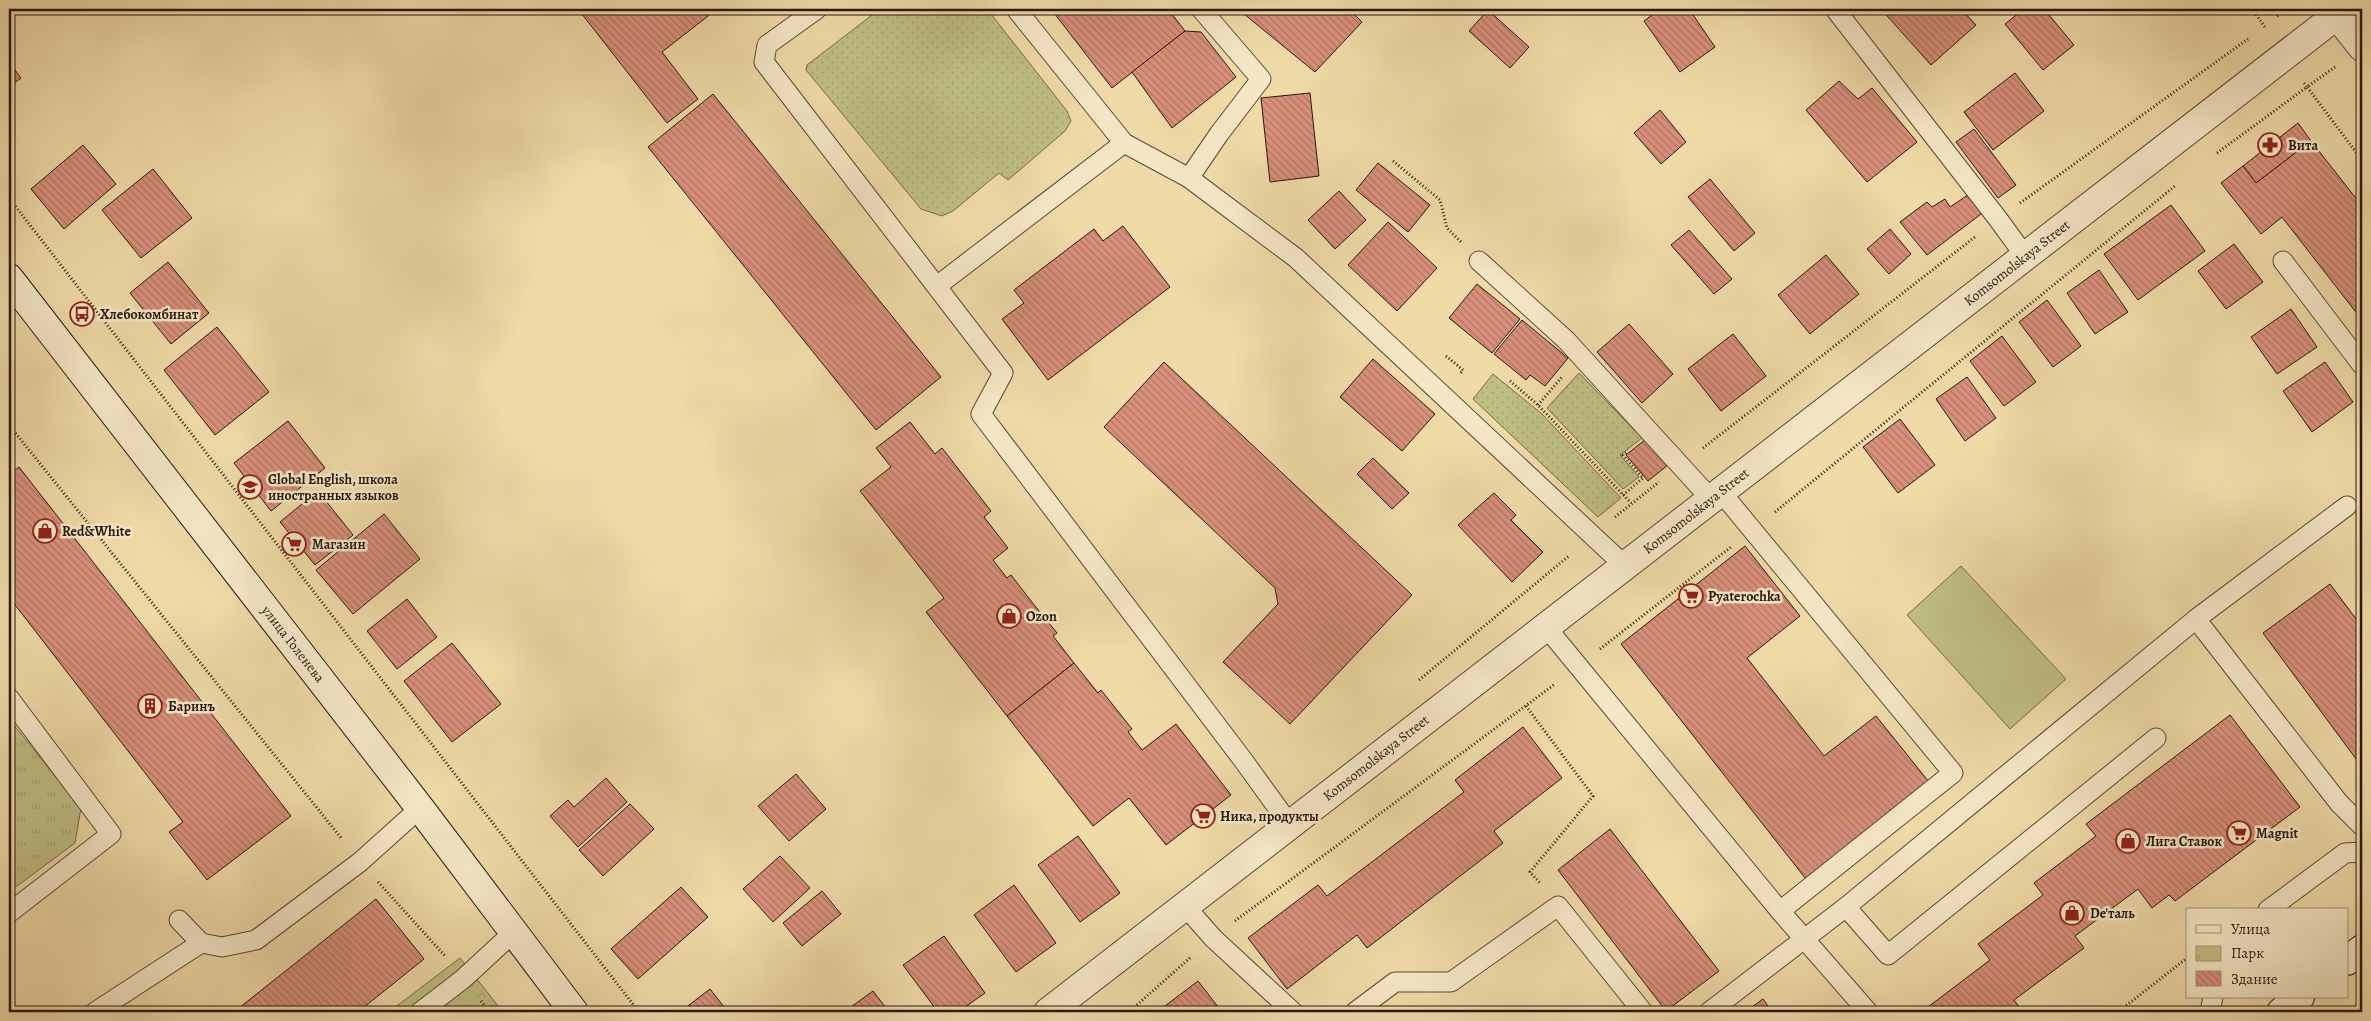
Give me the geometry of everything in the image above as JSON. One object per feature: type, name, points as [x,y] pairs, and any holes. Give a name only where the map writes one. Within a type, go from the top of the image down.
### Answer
[{"type":"street","points":[[2338,11],[2362,48]]},
{"type":"street","name":"Komsomolskaya Street","points":[[1057,1010],[1185,906],[2025,256],[2338,11]]},
{"type":"street","name":"улица Голенева","points":[[9,278],[420,808],[574,1012]]},
{"type":"street","points":[[2348,960],[2362,949]]},
{"type":"street","points":[[2281,1012],[2299,998]]},
{"type":"lane","points":[[817,9],[767,45],[764,62],[1003,373],[981,414],[1237,752],[1290,825]]},
{"type":"lane","points":[[1016,9],[1124,143],[1189,178],[1296,258],[1625,566]]},
{"type":"lane","points":[[1189,178],[1219,134],[1261,80],[1201,9]]},
{"type":"lane","points":[[1834,9],[2025,256]]},
{"type":"lane","points":[[937,286],[1124,143]]},
{"type":"lane","points":[[1479,261],[1566,340],[1682,464],[1716,495],[1953,773],[1780,911]]},
{"type":"lane","points":[[2283,262],[2362,365]]},
{"type":"lane","points":[[1709,1012],[1846,907],[2196,619],[2347,506]]},
{"type":"lane","points":[[2196,619],[2339,803],[2362,826]]},
{"type":"lane","points":[[1546,627],[1780,911],[1868,1012]]},
{"type":"lane","points":[[9,698],[111,834],[9,913]]},
{"type":"lane","points":[[1846,907],[1888,955],[2156,738]]},
{"type":"lane","points":[[179,920],[201,943],[222,947],[256,940],[360,862],[420,808]]},
{"type":"lane","points":[[2271,908],[2344,853],[2362,852]]},
{"type":"lane","points":[[1185,906],[1212,938],[1293,1012]]},
{"type":"lane","points":[[1354,1012],[1395,982],[1451,982],[1558,906],[1643,1012]]},
{"type":"lane","points":[[420,1012],[464,979],[514,931]]},
{"type":"lane","points":[[95,1012],[201,943]]},
{"type":"lane","points":[[2210,1012],[2213,998]]},
{"type":"path","points":[[2252,9],[2265,27],[2257,32]]},
{"type":"path","points":[[1418,681],[1631,504],[1998,219],[2249,38]]},
{"type":"path","points":[[2338,65],[2307,87],[2362,160]]},
{"type":"path","points":[[1393,161],[1440,200],[1447,228],[1479,261]]},
{"type":"path","points":[[9,198],[639,1012]]},
{"type":"path","points":[[1538,405],[1564,375]]},
{"type":"path","points":[[1510,381],[1538,405],[1631,504]]},
{"type":"path","points":[[9,425],[360,862],[464,979],[490,1012]]},
{"type":"path","points":[[1526,706],[1593,796],[1530,872],[1558,906]]},
{"type":"path","points":[[2118,1012],[2186,959]]},
{"type":"green space","points":[[880,9],[987,9],[1067,111],[1071,121],[1065,131],[1008,180],[999,173],[953,211],[942,216],[921,209],[806,70],[807,65]]},
{"type":"green space","points":[[1579,373],[1642,438],[1620,455],[1639,477],[1623,489],[1547,408]]},
{"type":"green space","points":[[1493,374],[1542,414],[1621,498],[1598,517],[1473,399]]},
{"type":"green space","points":[[1961,566],[2066,679],[2010,729],[1907,615]]},
{"type":"green space","points":[[9,719],[81,808],[75,843],[9,892]]},
{"type":"green space","points":[[460,958],[503,1012],[389,1012]]},
{"type":"building","points":[[578,9],[717,9],[662,52],[698,99],[667,123]]},
{"type":"building","points":[[1051,9],[1168,9],[1185,31],[1112,88]]},
{"type":"building","points":[[1238,9],[1349,9],[1362,22],[1315,72]]},
{"type":"building","points":[[1660,9],[1689,9],[1715,47],[1680,72],[1644,21]]},
{"type":"building","points":[[1881,9],[1961,9],[1976,25],[1931,65]]},
{"type":"building","points":[[2024,9],[2044,9],[2074,45],[2043,70],[2005,24]]},
{"type":"building","points":[[1488,10],[1529,47],[1510,68],[1469,31]]},
{"type":"building","points":[[1185,31],[1201,32],[1236,77],[1172,128],[1132,72]]},
{"type":"building","points":[[9,62],[21,78],[9,87]]},
{"type":"building","points":[[2015,73],[2044,111],[1993,150],[1964,112]]},
{"type":"building","points":[[1839,81],[1858,99],[1872,88],[1917,142],[1867,182],[1806,110]]},
{"type":"building","points":[[1310,93],[1319,176],[1270,182],[1261,98]]},
{"type":"building","points":[[713,94],[941,377],[876,430],[648,147]]},
{"type":"building","points":[[1660,110],[1686,142],[1661,164],[1634,133]]},
{"type":"building","points":[[2298,123],[2311,141],[2256,183],[2243,166]]},
{"type":"building","points":[[1974,129],[2016,185],[1998,198],[1956,142]]},
{"type":"building","points":[[2311,141],[2362,206],[2362,320],[2282,217],[2261,234],[2221,183],[2243,166],[2256,183]]},
{"type":"building","points":[[83,145],[116,184],[64,229],[31,189]]},
{"type":"building","points":[[1378,163],[1430,205],[1408,232],[1356,190]]},
{"type":"building","points":[[153,169],[192,218],[141,258],[102,210]]},
{"type":"building","points":[[1710,179],[1755,233],[1734,251],[1688,197]]},
{"type":"building","points":[[1339,191],[1366,220],[1335,249],[1308,220]]},
{"type":"building","points":[[1971,193],[1985,211],[1927,255],[1900,222],[1927,202],[1932,207],[1945,199],[1950,207]]},
{"type":"building","points":[[2171,205],[2205,251],[2138,300],[2104,254]]},
{"type":"building","points":[[1388,222],[1437,268],[1397,311],[1348,265]]},
{"type":"building","points":[[1123,226],[1170,287],[1048,380],[1002,319],[1024,303],[1014,290],[1094,229],[1103,241]]},
{"type":"building","points":[[1890,229],[1911,254],[1889,274],[1867,249]]},
{"type":"building","points":[[1689,230],[1732,279],[1714,294],[1671,245]]},
{"type":"building","points":[[2234,244],[2263,282],[2226,309],[2198,271]]},
{"type":"building","points":[[1826,255],[1859,294],[1810,334],[1778,295]]},
{"type":"building","points":[[168,262],[209,313],[171,344],[130,293]]},
{"type":"building","points":[[2099,270],[2128,312],[2095,334],[2067,293]]},
{"type":"building","points":[[1477,284],[1520,319],[1492,353],[1449,318]]},
{"type":"building","points":[[2047,300],[2081,346],[2053,367],[2019,322]]},
{"type":"building","points":[[2291,309],[2317,347],[2277,374],[2251,337]]},
{"type":"building","points":[[1522,320],[1568,358],[1545,386],[1530,375],[1526,380],[1494,354]]},
{"type":"building","points":[[1629,324],[1673,374],[1642,403],[1597,352]]},
{"type":"building","points":[[217,327],[269,392],[215,435],[164,370]]},
{"type":"building","points":[[1733,334],[1766,376],[1721,411],[1688,369]]},
{"type":"building","points":[[2002,336],[2036,382],[2004,406],[1970,361]]},
{"type":"building","points":[[1373,359],[1435,414],[1402,451],[1340,397]]},
{"type":"building","points":[[1164,362],[1412,595],[1290,724],[1223,662],[1278,604],[1275,588],[1104,427]]},
{"type":"building","points":[[2325,362],[2353,402],[2312,432],[2283,391]]},
{"type":"building","points":[[1967,377],[1996,418],[1965,441],[1936,399]]},
{"type":"building","points":[[1900,419],[1935,465],[1898,493],[1863,447]]},
{"type":"building","points":[[288,421],[325,468],[271,511],[234,463]]},
{"type":"building","points":[[910,422],[935,454],[942,448],[991,511],[984,517],[1008,548],[993,560],[1007,578],[1011,575],[1057,633],[1053,636],[1074,663],[1007,716],[926,612],[944,598],[860,491],[891,467],[876,448]]},
{"type":"building","points":[[1646,439],[1668,465],[1648,481],[1626,455]]},
{"type":"building","points":[[1373,458],[1409,493],[1392,509],[1357,474]]},
{"type":"building","name":"Баринъ","points":[[19,467],[291,816],[207,880],[169,832],[183,822],[9,597],[9,475]]},
{"type":"building","points":[[318,491],[353,535],[315,565],[280,522]]},
{"type":"building","points":[[1494,493],[1516,515],[1511,520],[1543,552],[1512,582],[1458,525]]},
{"type":"building","points":[[384,514],[420,559],[353,614],[316,570]]},
{"type":"building","points":[[1745,546],[1800,616],[1747,658],[1824,756],[1876,716],[1929,782],[1806,879],[1621,644]]},
{"type":"building","points":[[2330,584],[2362,627],[2362,767],[2263,633]]},
{"type":"building","points":[[407,599],[437,637],[397,669],[367,631]]},
{"type":"building","points":[[452,643],[501,704],[452,742],[404,681]]},
{"type":"building","points":[[1074,663],[1098,693],[1101,690],[1132,729],[1128,732],[1142,750],[1176,724],[1231,795],[1166,845],[1129,798],[1093,826],[1007,716]]},
{"type":"building","points":[[2230,715],[2300,807],[2175,901],[2169,895],[2152,908],[2138,889],[2075,936],[2084,948],[2014,1000],[2023,1012],[1926,1012],[1924,1010],[1990,960],[1978,944],[2043,895],[2034,883],[2096,836],[2086,824]]},
{"type":"building","points":[[1523,727],[1562,778],[1494,831],[1503,843],[1367,948],[1357,935],[1287,989],[1248,938],[1318,885],[1327,896],[1464,792],[1455,780]]},
{"type":"building","points":[[796,774],[826,809],[789,841],[758,806]]},
{"type":"building","points":[[606,778],[627,802],[578,847],[550,816],[568,800],[574,807]]},
{"type":"building","points":[[630,804],[654,829],[603,876],[579,850]]},
{"type":"building","points":[[1610,829],[1719,971],[1666,1011],[1558,870]]},
{"type":"building","points":[[1078,836],[1120,893],[1080,922],[1038,865]]},
{"type":"building","points":[[780,856],[810,888],[773,922],[743,889]]},
{"type":"building","points":[[1014,885],[1056,943],[1016,972],[974,915]]},
{"type":"building","points":[[681,887],[708,917],[638,979],[611,949]]},
{"type":"building","points":[[822,891],[841,914],[802,946],[783,923]]},
{"type":"building","points":[[376,899],[424,959],[358,1012],[234,1012]]},
{"type":"building","points":[[944,936],[985,993],[958,1012],[938,1012],[903,965]]},
{"type":"building","points":[[1198,981],[1222,1012],[1157,1012]]},
{"type":"building","points":[[710,989],[728,1012],[680,1012]]},
{"type":"building","points":[[873,991],[889,1012],[844,1012]]},
{"type":"building","points":[[1763,999],[1772,1012],[1745,1012]]},
{"type":"place","name":"Вита","points":[[2270,145]]},
{"type":"place","name":"Хлебокомбинат","points":[[82,314]]},
{"type":"place","name":"Global English, школа иностранных языков","points":[[250,487]]},
{"type":"place","name":"Red&White","points":[[45,531]]},
{"type":"place","name":"Магазин","points":[[294,544]]},
{"type":"place","name":"Pyaterochka","points":[[1691,596]]},
{"type":"place","name":"Ozon","points":[[1009,616]]},
{"type":"place","name":"Баринъ","points":[[150,706]]},
{"type":"place","name":"Ника, продукты","points":[[1203,816]]},
{"type":"place","name":"Magnit","points":[[2239,833]]},
{"type":"place","name":"Лига Ставок","points":[[2128,841]]},
{"type":"place","name":"De'таль","points":[[2072,913]]}]
